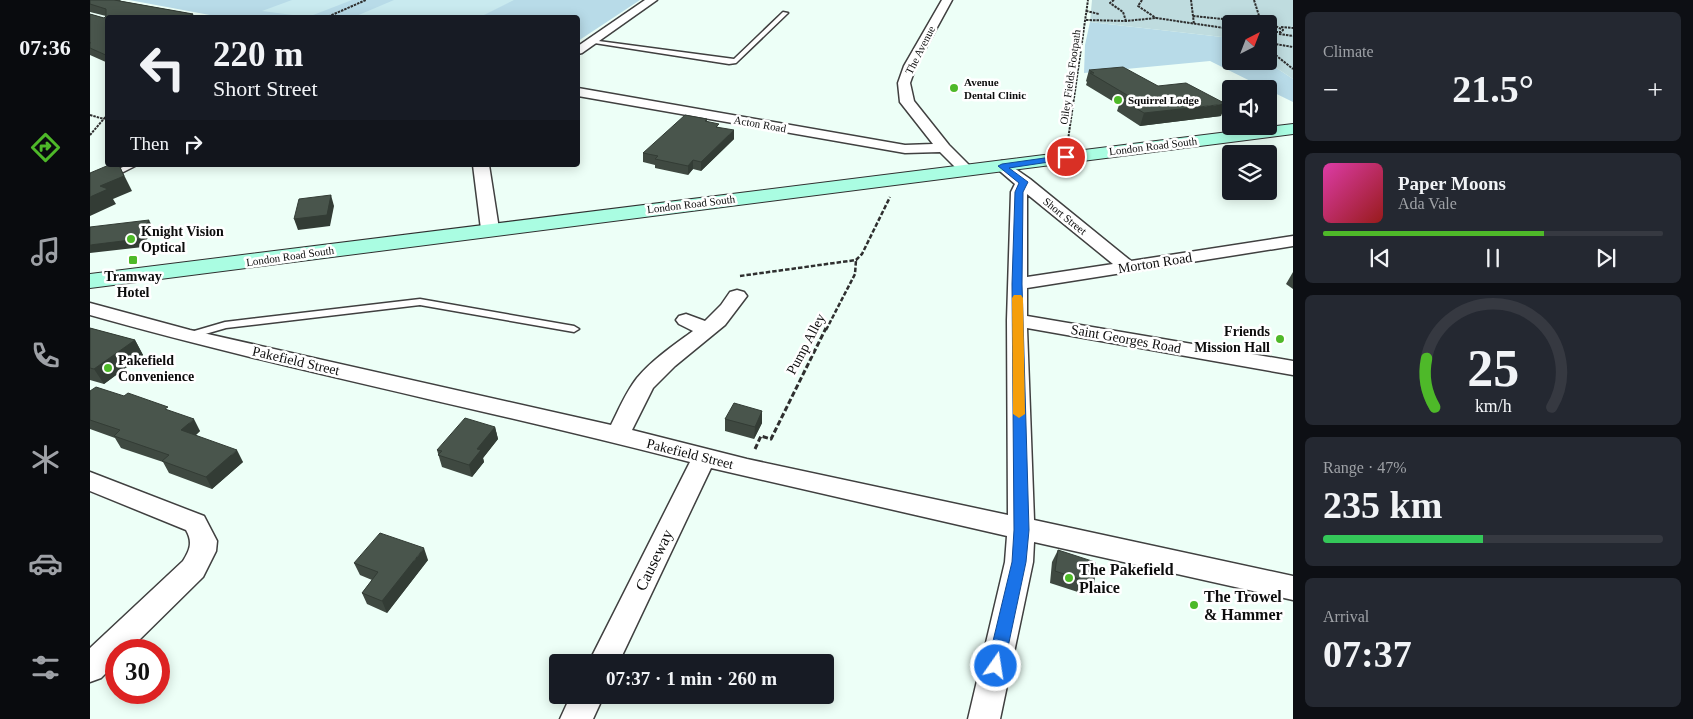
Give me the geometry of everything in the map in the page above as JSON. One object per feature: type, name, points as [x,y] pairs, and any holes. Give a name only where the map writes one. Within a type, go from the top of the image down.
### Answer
[{"type":"main road","name":"London Road South","points":[[90,281],[1293,129]]},
{"type":"street","points":[[580,50],[652,0]]},
{"type":"street","name":"The Avenue","points":[[947,0],[910,66],[904,83],[907,102],[944,148],[967,171]]},
{"type":"street","name":"Acton Road","points":[[580,92],[905,149],[944,148]]},
{"type":"street","name":"Short Street","points":[[1002,166],[1128,267]]},
{"type":"street","points":[[481,167],[490,229]]},
{"type":"street","points":[[984,719],[1019,562],[1022,530],[1017,284],[1019,192],[1024,182]]},
{"type":"street","name":"Morton Road","points":[[1017,284],[1293,241]]},
{"type":"street","points":[[618,435],[643,385],[727,312],[738,286]]},
{"type":"street","name":"Pakefield Street","points":[[90,310],[188,336],[618,435],[704,458],[1022,530],[1293,588]]},
{"type":"street","points":[[686,320],[707,329]]},
{"type":"street","name":"Saint Georges Road","points":[[1017,320],[1293,368]]},
{"type":"street","name":"Causeway","points":[[608,654],[704,458]]},
{"type":"street","points":[[90,482],[195,522],[204,535],[204,552],[194,569],[90,668]]},
{"type":"street","points":[[576,719],[584,704]]},
{"type":"lane","points":[[591,42],[729,62],[736,61],[785,13]]},
{"type":"lane","points":[[90,186],[129,167]]},
{"type":"lane","points":[[188,336],[225,325],[420,302],[574,329]]},
{"type":"path","points":[[332,15],[366,0]]},
{"type":"path","name":"Oiley Fields Footpath","points":[[1066,157],[1088,0]]},
{"type":"path","points":[[1114,0],[1110,3],[1122,10],[1126,16],[1126,21]]},
{"type":"path","points":[[1142,0],[1138,6],[1156,18]]},
{"type":"path","points":[[1191,0],[1194,24]]},
{"type":"path","points":[[1254,0],[1259,15]]},
{"type":"path","points":[[1086,11],[1099,14]]},
{"type":"path","points":[[1193,16],[1222,19]]},
{"type":"path","points":[[1086,20],[1126,21],[1156,18],[1222,28]]},
{"type":"path","points":[[1280,26],[1293,28]]},
{"type":"path","points":[[1278,32],[1284,30],[1280,26]]},
{"type":"path","points":[[1278,34],[1293,36]]},
{"type":"path","points":[[1278,44],[1293,47]]},
{"type":"path","points":[[1278,56],[1293,69]]},
{"type":"path","points":[[90,115],[104,119],[90,134]]},
{"type":"path","name":"Pump Alley","points":[[771,439],[802,374],[855,274],[856,260],[862,254],[895,187],[897,178]]},
{"type":"path","points":[[738,286],[856,260]]},
{"type":"shaded area","points":[[129,0],[640,0],[580,40],[580,15],[210,15]]},
{"type":"shaded area","points":[[292,0],[352,0],[313,15],[293,15],[262,11]]},
{"type":"shaded area","points":[[394,0],[514,0],[484,15],[359,15]]},
{"type":"shaded area","points":[[1092,0],[1293,0],[1293,79],[1278,69],[1278,15],[1222,15],[1222,37],[1090,22]]},
{"type":"shaded area","points":[[1090,22],[1222,37],[1222,67],[1210,61],[1084,73],[1085,45]]},
{"type":"shaded area","points":[[1278,69],[1293,79],[1293,102],[1277,94],[1277,80],[1248,80],[1228,70]]},
{"type":"building","points":[[90,0],[114,0],[193,14],[106,15],[106,9],[90,4]]},
{"type":"building","points":[[90,14],[104,18],[105,55],[90,48]]},
{"type":"building","points":[[1123,67],[1158,86],[1186,83],[1222,102],[1222,104],[1144,113],[1121,99],[1132,98],[1090,73],[1094,73],[1089,70]]},
{"type":"building","points":[[685,115],[707,119],[705,121],[719,124],[716,127],[734,130],[701,162],[693,160],[688,166],[655,159],[658,156],[643,153]]},
{"type":"building","points":[[105,167],[120,167],[124,176],[100,186],[108,189],[90,197],[90,173]]},
{"type":"building","points":[[331,195],[327,215],[294,219],[299,199]]},
{"type":"building","points":[[149,220],[139,239],[90,245],[90,227]]},
{"type":"building","points":[[90,328],[135,340],[94,369],[90,368]]},
{"type":"building","points":[[96,387],[124,396],[128,393],[168,407],[165,409],[194,419],[181,430],[237,450],[206,477],[162,461],[169,455],[114,436],[120,430],[90,420],[90,391]]},
{"type":"building","points":[[734,403],[762,411],[755,427],[725,419]]},
{"type":"building","points":[[465,418],[495,427],[477,449],[481,450],[469,465],[438,455],[442,451],[437,450]]},
{"type":"building","points":[[380,533],[424,548],[382,601],[362,593],[378,572],[354,563]]},
{"type":"building","points":[[1058,550],[1095,562],[1094,584],[1055,571]]},
{"type":"slow traffic","points":[[1017,298],[1019,414]]},
{"type":"place","name":"Avenue Dental Clinic","points":[[954,88]]},
{"type":"place","name":"Squirrel Lodge","points":[[1118,100]]},
{"type":"place","name":"Knight Vision Optical","points":[[131,239]]},
{"type":"place","name":"Tramway Hotel","points":[[133,260]]},
{"type":"place","name":"Friends Mission Hall","points":[[1280,339]]},
{"type":"place","name":"Pakefield Convenience","points":[[108,368]]},
{"type":"place","name":"The Pakefield Plaice","points":[[1069,578]]},
{"type":"place","name":"The Trowel & Hammer","points":[[1194,605]]},
{"type":"route","points":[[996,666],[1019,562],[1022,530],[1017,284],[1019,192],[1024,182],[1002,166],[1066,157]]}]
